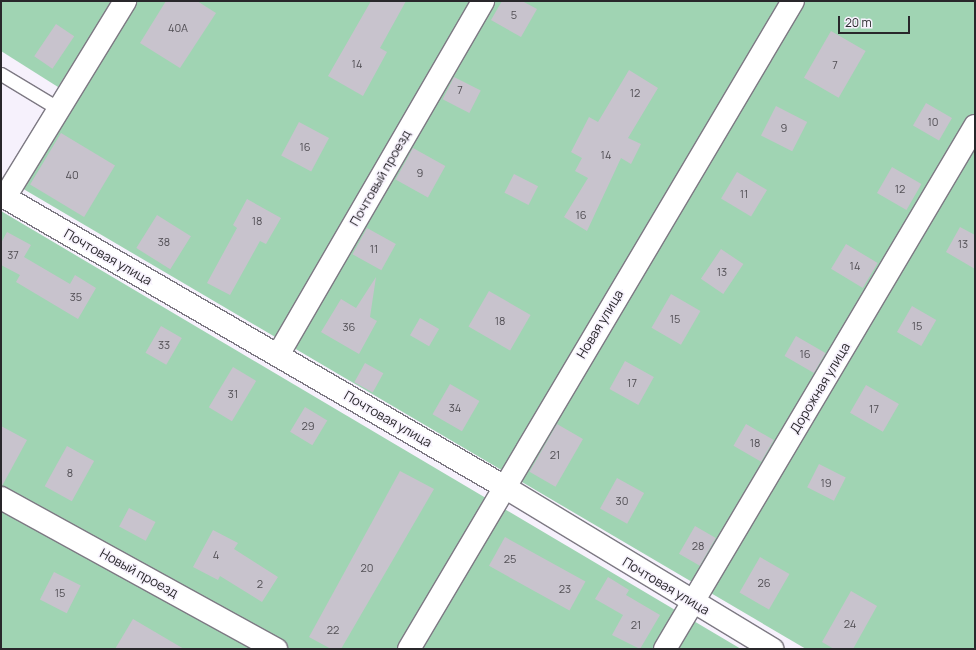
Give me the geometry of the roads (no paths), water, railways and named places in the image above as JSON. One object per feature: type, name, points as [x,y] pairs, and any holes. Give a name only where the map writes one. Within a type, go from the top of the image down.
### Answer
[{"type":"street","points":[[3,196],[59,109],[125,1]]},
{"type":"street","name":"Почтовый проезд","points":[[278,355],[483,1]]},
{"type":"street","name":"Новая улица","points":[[409,649],[503,486],[793,1]]},
{"type":"street","name":"Дорожная улица","points":[[665,649],[975,126]]},
{"type":"street","name":"Почтовая улица","points":[[3,196],[503,486],[692,602],[772,649]]},
{"type":"street","name":"Новый проезд","points":[[1,498],[276,649]]},
{"type":"lane","points":[[1,74],[59,109]]}]
